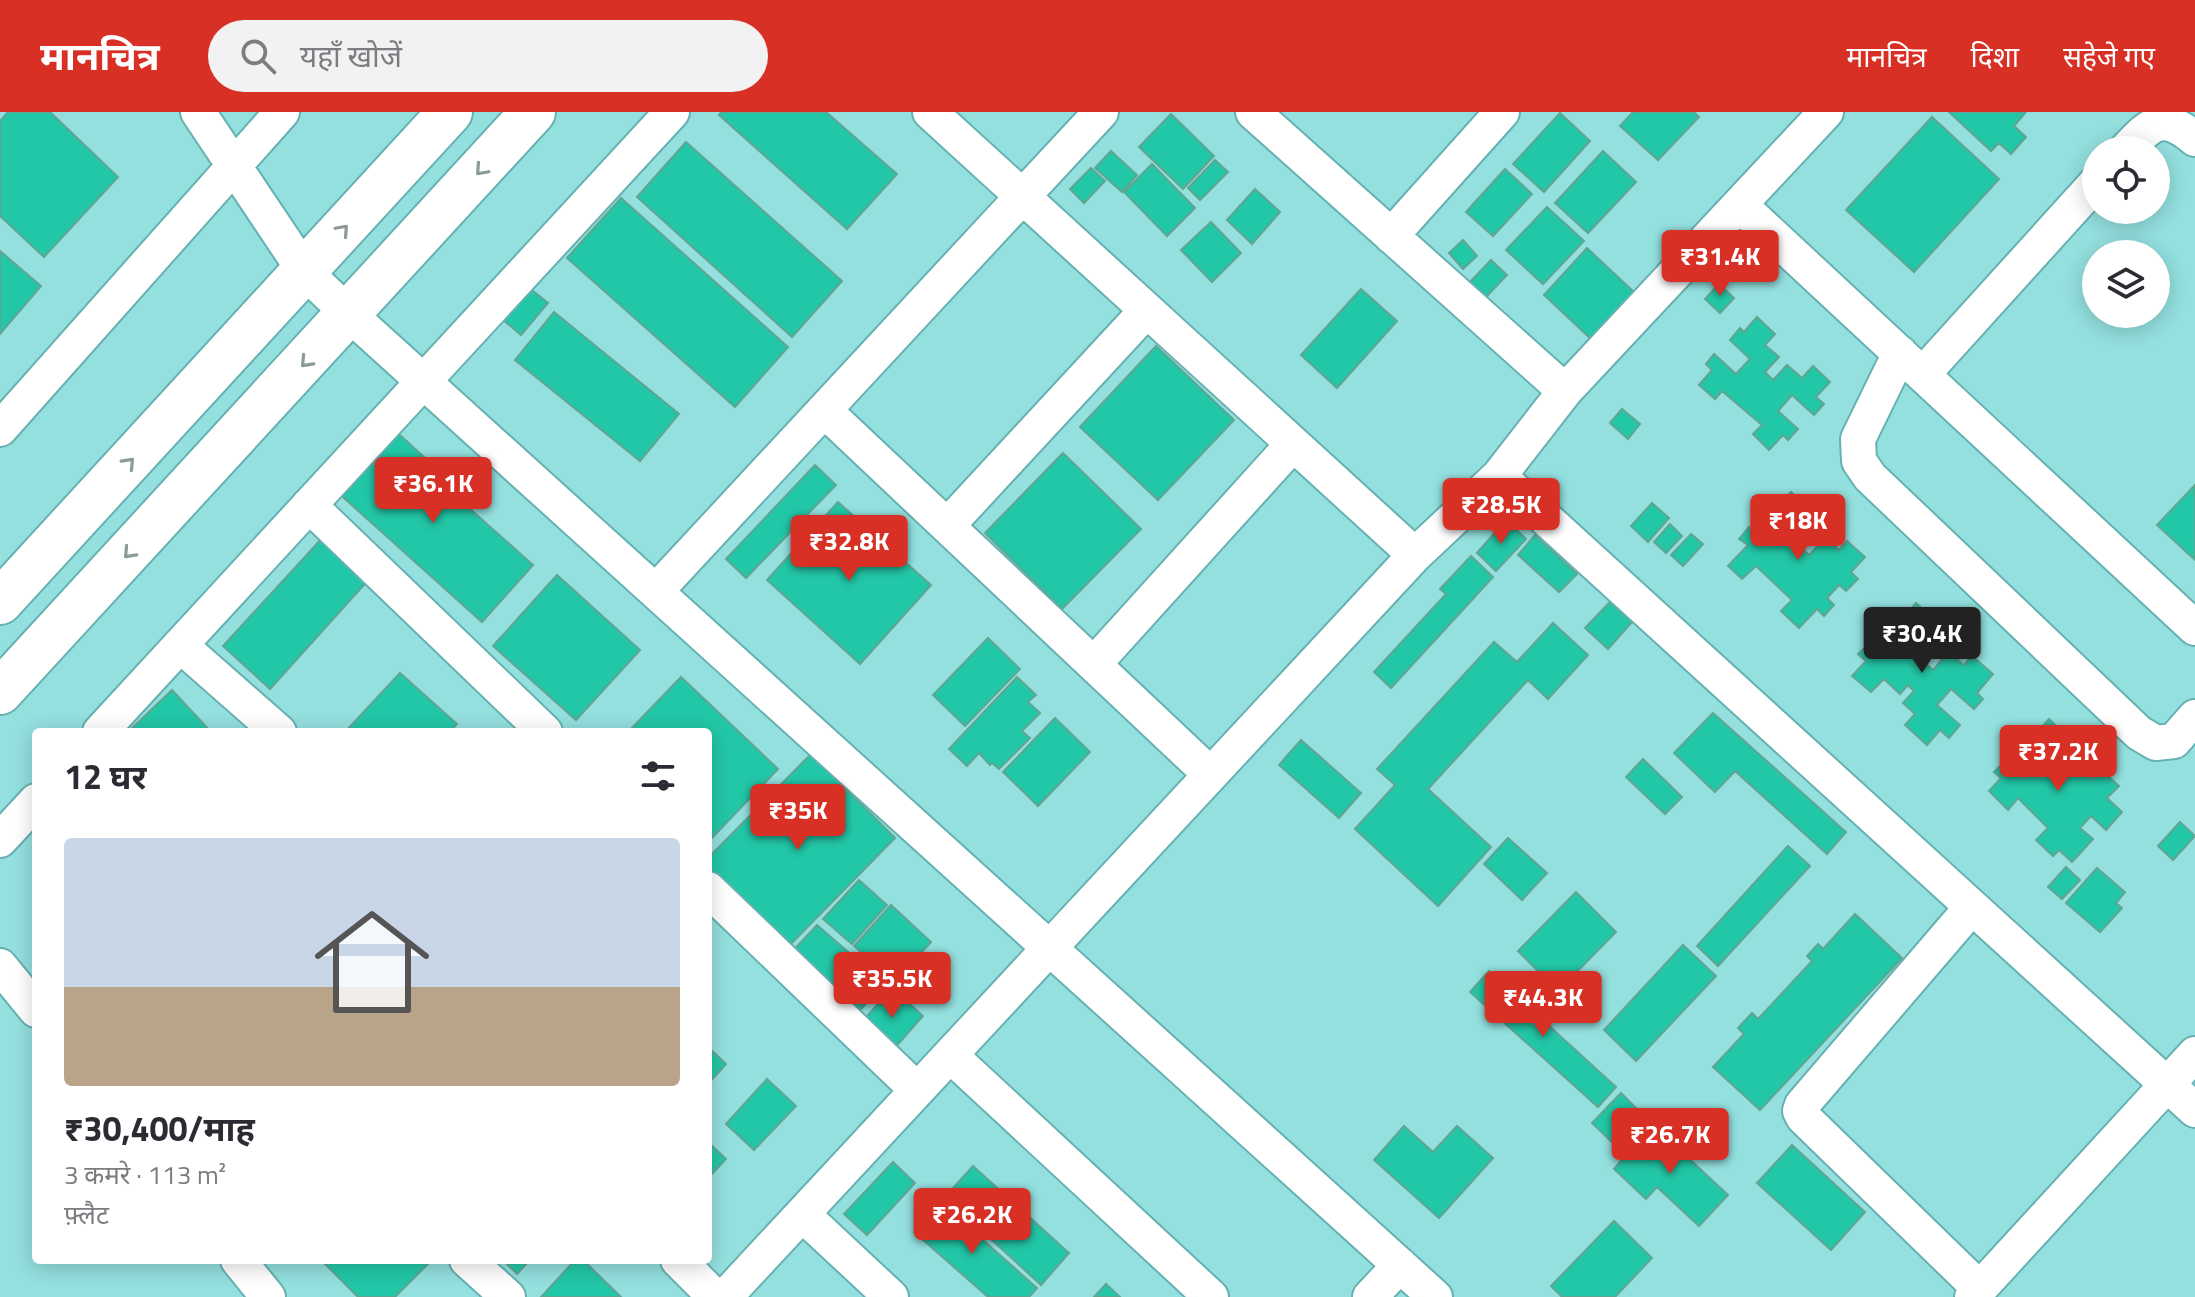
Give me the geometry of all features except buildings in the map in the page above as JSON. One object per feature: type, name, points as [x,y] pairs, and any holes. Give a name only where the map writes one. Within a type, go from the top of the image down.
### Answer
[{"type":"main road","points":[[0,602],[450,112]]},
{"type":"main road","points":[[0,692],[350,315],[533,112]]},
{"type":"street","points":[[198,112],[305,272],[1435,1297]]},
{"type":"street","points":[[0,429],[282,112]]},
{"type":"street","points":[[104,728],[672,112]]},
{"type":"street","points":[[930,112],[1415,555]]},
{"type":"street","points":[[1253,112],[1565,391]]},
{"type":"street","points":[[1391,236],[1502,112]]},
{"type":"street","points":[[725,1297],[1415,555],[1499,476],[1565,391],[1826,112]]},
{"type":"street","points":[[656,591],[1023,197],[1095,114]]},
{"type":"street","points":[[2139,136],[2147,127],[2163,121],[2180,125],[2195,139]]},
{"type":"street","points":[[2082,197],[1911,364],[1858,439],[1859,461],[1870,477],[2139,733],[2156,743],[2174,741],[2195,717]]},
{"type":"street","points":[[1740,205],[2195,628]]},
{"type":"street","points":[[947,526],[1147,310]]},
{"type":"street","points":[[824,410],[1210,774]]},
{"type":"street","points":[[1094,664],[1293,444]]},
{"type":"street","points":[[1499,476],[2195,1110]]},
{"type":"street","points":[[309,505],[541,728]]},
{"type":"street","points":[[180,645],[274,728]]},
{"type":"street","points":[[0,840],[32,805]]},
{"type":"street","points":[[712,893],[917,1090]]},
{"type":"street","points":[[1972,907],[1800,1111],[1976,1293],[2195,1054]]},
{"type":"street","points":[[0,966],[32,1005]]},
{"type":"street","points":[[950,1055],[1211,1297]]},
{"type":"street","points":[[802,1214],[891,1297]]},
{"type":"street","points":[[241,1264],[268,1297]]},
{"type":"street","points":[[471,1264],[508,1297]]},
{"type":"street","points":[[682,1264],[715,1297]]},
{"type":"street","points":[[1370,1297],[1400,1265]]}]
